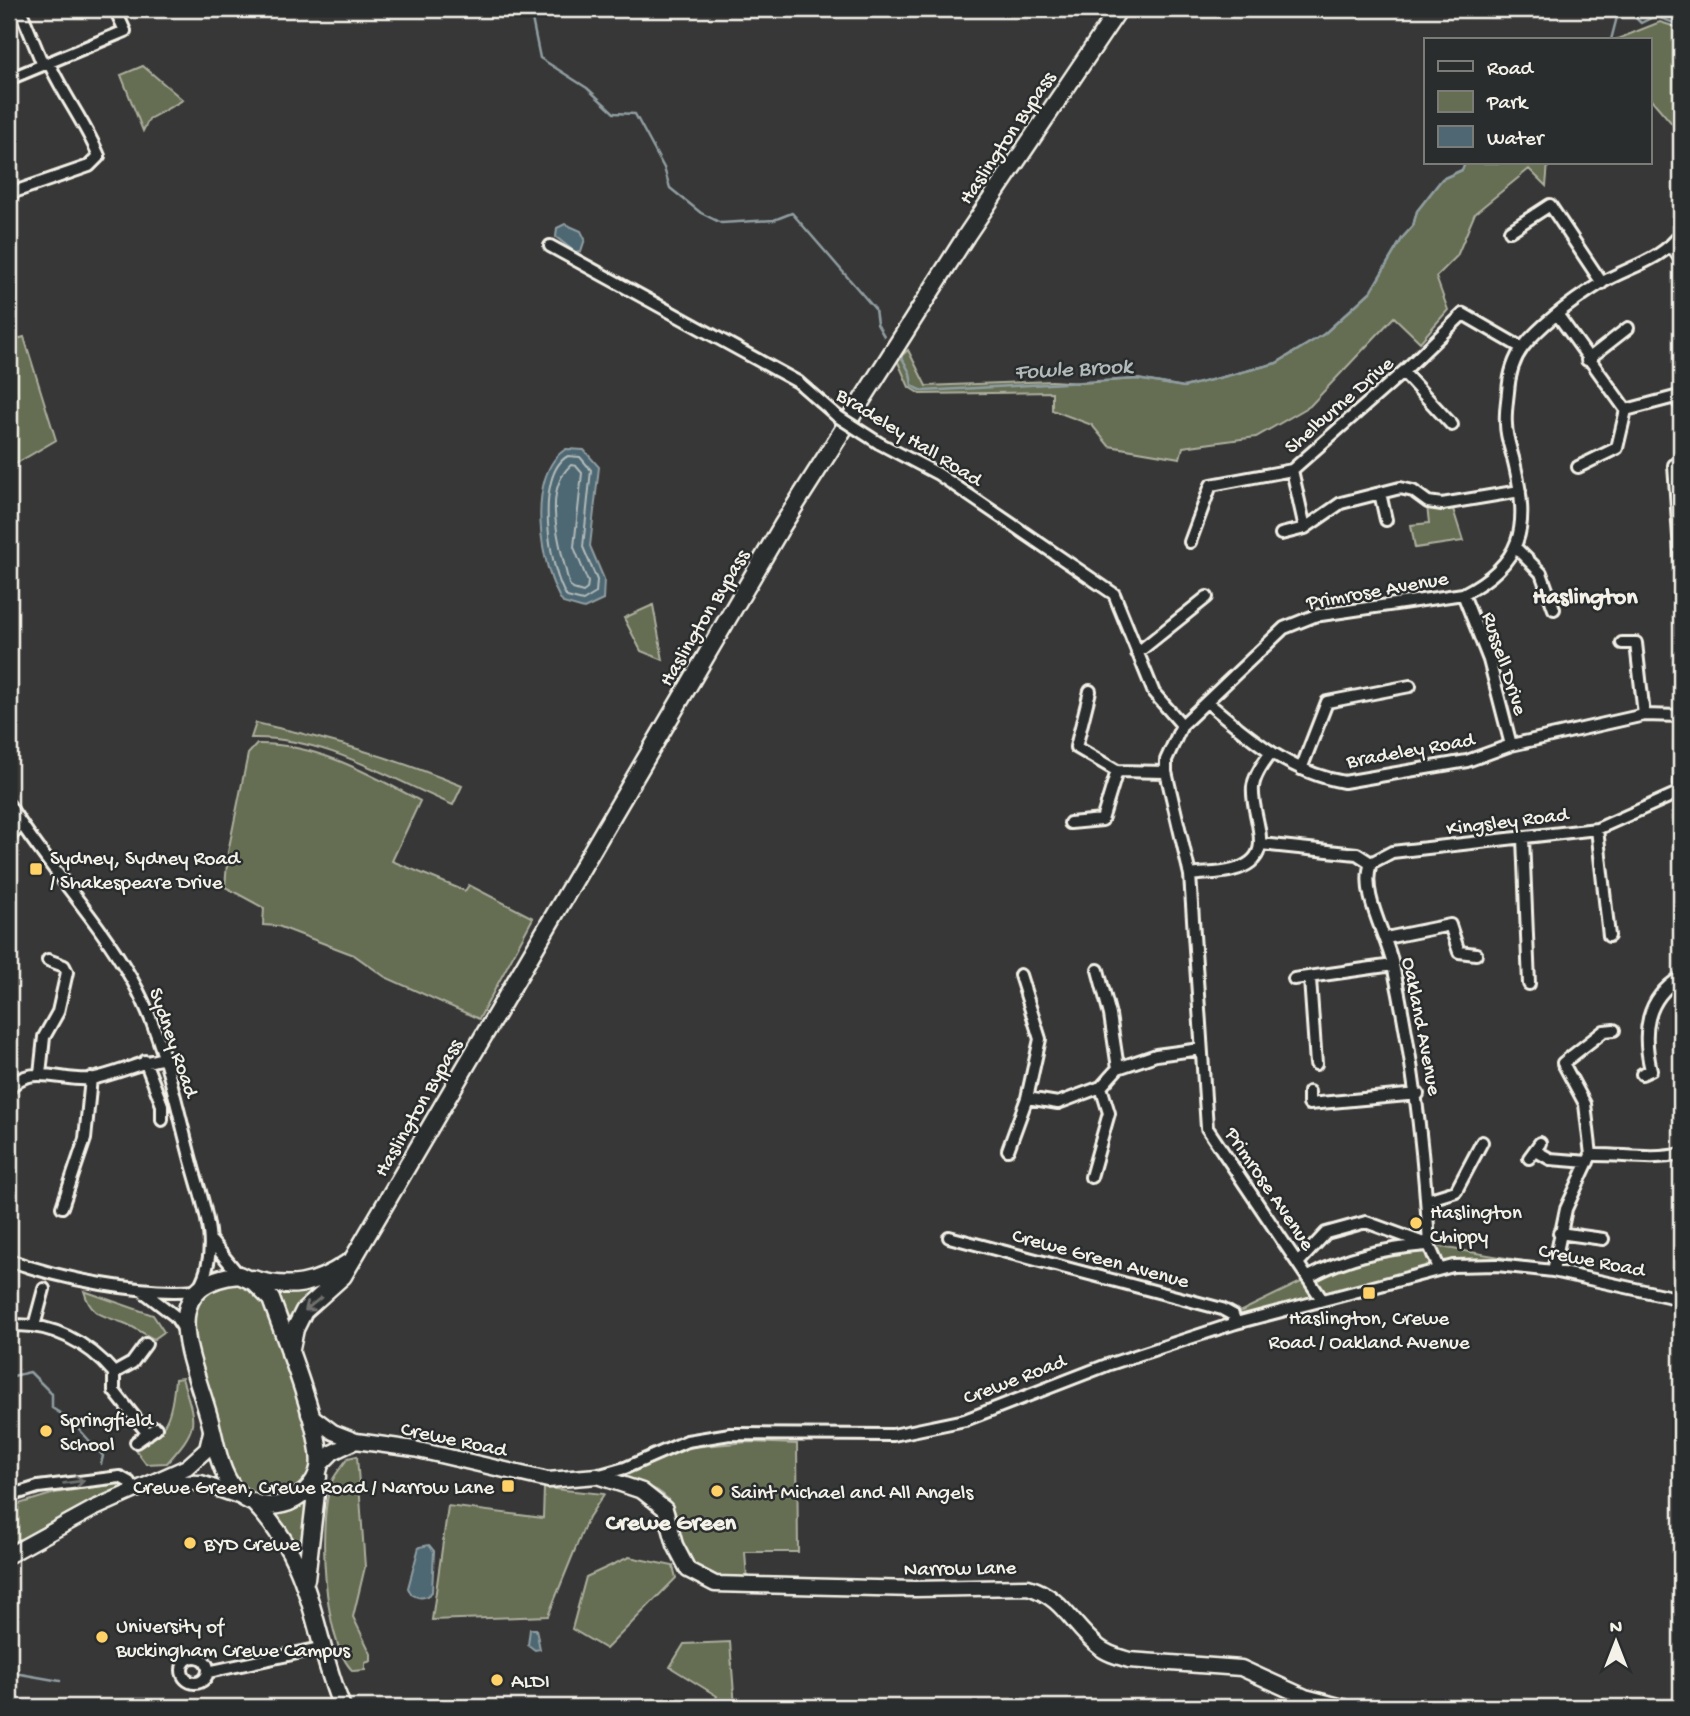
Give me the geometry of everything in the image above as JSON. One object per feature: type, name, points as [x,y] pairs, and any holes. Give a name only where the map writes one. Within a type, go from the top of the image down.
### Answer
[{"type":"highway","name":"Haslington Bypass","points":[[290,1353],[295,1329],[304,1311],[336,1285],[789,516],[936,281],[1118,9]]},
{"type":"highway","name":"Haslington Bypass","points":[[242,1276],[270,1284],[302,1285],[330,1275],[348,1262]]},
{"type":"highway","points":[[306,1581],[319,1469],[319,1445],[271,1299],[242,1276],[223,1276],[197,1288],[188,1303],[185,1331],[226,1477],[283,1536],[306,1581],[321,1648],[342,1707]]},
{"type":"highway","points":[[249,1501],[277,1505],[293,1500],[305,1492],[319,1469]]},
{"type":"main road","name":"Crewe Road","points":[[309,1414],[333,1432],[356,1441],[414,1449],[541,1478],[565,1480],[597,1476]]},
{"type":"main road","points":[[9,1555],[187,1467],[203,1454],[211,1441],[212,1427]]},
{"type":"main road","points":[[319,1469],[333,1452],[356,1441]]},
{"type":"main road","name":"Narrow Lane","points":[[597,1476],[642,1491],[657,1501],[665,1509],[675,1545],[688,1570],[715,1584],[915,1589],[1028,1587],[1045,1592],[1059,1602],[1098,1646],[1113,1655],[1129,1660],[1241,1668],[1305,1698],[1343,1707]]},
{"type":"main road","points":[[155,1483],[201,1483],[249,1501]]},
{"type":"street","points":[[20,9],[46,64],[86,125],[99,156]]},
{"type":"street","points":[[9,79],[125,31],[115,9]]},
{"type":"street","points":[[14,192],[29,179],[89,166],[99,156],[112,152]]},
{"type":"street","points":[[1510,232],[1550,205],[1602,283]]},
{"type":"street","points":[[1681,233],[1672,247],[1681,260]]},
{"type":"street","name":"Bradeley Hall Road","points":[[550,246],[797,382],[837,416],[879,443],[938,474],[1114,594],[1154,693],[1182,725]]},
{"type":"street","name":"Primrose Avenue","points":[[1321,1298],[1207,1128],[1190,875],[1166,772],[1171,747],[1182,725],[1284,628],[1314,616],[1463,594],[1484,583],[1502,568],[1516,547],[1522,516],[1520,491],[1506,424],[1509,376],[1522,348],[1557,314],[1602,283],[1672,247]]},
{"type":"street","name":"Shelburne Drive","points":[[1190,542],[1211,485],[1292,470],[1403,372],[1463,314],[1522,348]]},
{"type":"street","points":[[1557,314],[1587,360],[1626,410]]},
{"type":"street","points":[[1587,360],[1628,328]]},
{"type":"street","points":[[1403,372],[1452,425]]},
{"type":"street","points":[[1626,410],[1675,397],[1681,406]]},
{"type":"street","points":[[1578,467],[1617,447],[1626,410]]},
{"type":"street","points":[[1675,464],[1681,566]]},
{"type":"street","points":[[1292,470],[1305,528]]},
{"type":"street","points":[[1281,534],[1305,528],[1341,503],[1401,488],[1413,491],[1428,502],[1442,505],[1520,491]]},
{"type":"street","points":[[1380,493],[1386,520]]},
{"type":"street","points":[[1516,547],[1541,573],[1555,609]]},
{"type":"street","name":"Russell Drive","points":[[1463,594],[1489,660],[1511,745]]},
{"type":"street","points":[[1137,653],[1207,597]]},
{"type":"street","points":[[1622,643],[1636,643],[1644,715]]},
{"type":"street","points":[[1301,769],[1327,702],[1410,686]]},
{"type":"street","points":[[1090,691],[1076,747],[1117,771],[1166,772]]},
{"type":"street","name":"Bradeley Road","points":[[1207,702],[1270,754],[1324,778],[1343,782],[1467,761],[1511,745],[1644,715],[1681,716]]},
{"type":"street","name":"Kingsley Road","points":[[1371,863],[1392,852],[1597,829],[1681,793],[1681,716]]},
{"type":"street","points":[[1190,875],[1235,870],[1255,857],[1261,844],[1252,798],[1253,784],[1270,754]]},
{"type":"street","points":[[1070,823],[1102,820],[1117,771]]},
{"type":"street","name":"Sydney Road","points":[[9,805],[92,916],[132,979],[164,1058],[212,1242],[205,1276],[197,1288]]},
{"type":"street","points":[[9,838],[21,824]]},
{"type":"street","points":[[1597,829],[1609,936]]},
{"type":"street","points":[[1523,838],[1529,984]]},
{"type":"street","points":[[1261,844],[1357,854],[1371,863]]},
{"type":"street","name":"Oakland Avenue","points":[[1371,863],[1367,886],[1393,965],[1418,1094],[1429,1245],[1439,1268]]},
{"type":"street","points":[[1386,938],[1450,925],[1459,952],[1476,954]]},
{"type":"street","points":[[40,1074],[44,1037],[58,1012],[66,981],[66,968],[48,960]]},
{"type":"street","points":[[1294,979],[1310,979],[1393,965]]},
{"type":"street","points":[[1098,970],[1111,1015],[1118,1068]]},
{"type":"street","points":[[1008,1150],[1027,1098],[1040,1039],[1020,975]]},
{"type":"street","points":[[1651,1073],[1644,1042],[1652,1006],[1681,977]]},
{"type":"street","points":[[1310,979],[1315,1064]]},
{"type":"street","points":[[1553,1271],[1566,1209],[1590,1159],[1585,1104],[1563,1063],[1604,1031],[1614,1030]]},
{"type":"street","points":[[1027,1098],[1058,1103],[1101,1087],[1118,1068],[1156,1055],[1201,1049]]},
{"type":"street","points":[[9,1090],[17,1080],[40,1074],[64,1079],[92,1079],[145,1061],[164,1058]]},
{"type":"street","name":"Sydney Road","points":[[145,1061],[162,1105],[162,1120]]},
{"type":"street","points":[[62,1207],[85,1139],[92,1079]]},
{"type":"street","points":[[1091,1177],[1109,1113],[1101,1087]]},
{"type":"street","points":[[1308,1092],[1309,1104],[1418,1094]]},
{"type":"street","points":[[1427,1200],[1456,1191],[1482,1142]]},
{"type":"street","points":[[1535,1151],[1550,1159],[1590,1159],[1620,1154],[1659,1159],[1681,1154]]},
{"type":"street","points":[[1299,1262],[1326,1233],[1366,1222],[1429,1245]]},
{"type":"street","points":[[1559,1233],[1603,1239]]},
{"type":"street","name":"Crewe Green Avenue","points":[[949,1237],[1222,1309],[1233,1315],[1236,1323]]},
{"type":"street","name":"Sydney Road","points":[[212,1242],[242,1276]]},
{"type":"street","points":[[1309,1277],[1339,1261],[1367,1252],[1429,1245]]},
{"type":"street","points":[[9,1260],[42,1270],[142,1291],[197,1288]]},
{"type":"street","name":"Crewe Road","points":[[597,1476],[625,1468],[687,1441],[730,1434],[894,1435],[965,1420],[1107,1365],[1236,1323],[1439,1268],[1497,1265],[1553,1271],[1681,1299]]},
{"type":"street","points":[[34,1326],[44,1289]]},
{"type":"street","points":[[142,1291],[175,1316],[185,1331]]},
{"type":"street","points":[[9,1326],[34,1326],[89,1347],[114,1373],[114,1391],[152,1431],[136,1442]]},
{"type":"street","points":[[114,1373],[132,1363],[146,1344]]},
{"type":"street","points":[[9,1496],[54,1484],[120,1477],[130,1482],[134,1491]]},
{"type":"street","points":[[208,1672],[321,1648]]},
{"type":"green space","points":[[1681,21],[1681,134],[1652,100],[1652,38],[1620,38],[1660,22],[1676,27]]},
{"type":"green space","points":[[143,66],[183,100],[149,119],[143,131],[121,75]]},
{"type":"green space","points":[[1465,164],[1548,164],[1546,186],[1529,169],[1475,213],[1457,256],[1436,277],[1448,310],[1420,342],[1394,317],[1310,406],[1256,437],[1183,447],[1180,458],[1109,446],[1092,425],[1052,410],[1052,392],[920,394],[909,387],[897,360],[908,350],[926,386],[1052,381],[1081,383],[1137,379],[1184,387],[1276,363],[1324,334],[1371,291],[1403,237],[1413,226],[1417,211],[1442,179],[1462,170]]},
{"type":"green space","points":[[24,337],[56,440],[15,464],[9,460],[9,341]]},
{"type":"green space","points":[[1427,506],[1453,509],[1463,541],[1415,548],[1411,525],[1429,523]]},
{"type":"green space","points":[[653,605],[663,660],[641,651],[624,618]]},
{"type":"green space","points":[[256,723],[360,750],[462,786],[453,805],[330,751],[278,739],[251,738]]},
{"type":"green space","points":[[257,744],[279,745],[321,754],[362,771],[420,801],[392,861],[465,891],[469,885],[533,918],[479,1019],[385,977],[354,955],[278,926],[263,925],[264,908],[225,887],[228,852],[248,754]]},
{"type":"green space","points":[[1429,1245],[1554,1266],[1476,1264],[1236,1323],[1233,1315],[1305,1280],[1320,1295],[1317,1275],[1339,1261]]},
{"type":"green space","points":[[330,1275],[309,1306],[290,1353],[319,1445],[305,1579],[290,1549],[226,1478],[185,1315],[211,1280],[270,1284]]},
{"type":"green space","points":[[84,1291],[153,1315],[164,1332],[154,1339],[98,1313],[90,1305]]},
{"type":"green space","points":[[182,1378],[192,1415],[190,1432],[167,1463],[146,1464],[135,1449],[161,1429],[170,1412],[175,1379]]},
{"type":"green space","points":[[748,1442],[797,1444],[798,1552],[745,1552],[747,1580],[713,1576],[704,1573],[687,1554],[674,1509],[668,1499],[654,1489],[622,1478],[625,1473],[692,1447]]},
{"type":"green space","points":[[357,1456],[365,1567],[353,1617],[371,1654],[371,1661],[365,1663],[365,1670],[353,1671],[343,1657],[335,1635],[329,1609],[324,1550],[327,1499],[332,1481],[348,1458]]},
{"type":"green space","points":[[123,1482],[126,1488],[9,1549],[9,1507],[55,1493]]},
{"type":"green space","points":[[544,1488],[604,1494],[587,1520],[548,1616],[432,1620],[448,1506],[543,1518]]},
{"type":"green space","points":[[629,1557],[673,1566],[676,1578],[606,1649],[572,1629],[586,1577]]},
{"type":"green space","points":[[730,1642],[735,1707],[711,1707],[717,1696],[670,1667],[684,1644]]},
{"type":"water","points":[[565,224],[581,231],[585,239],[581,251],[575,252],[556,237],[557,228]]},
{"type":"water","points":[[566,449],[584,450],[599,467],[590,546],[604,579],[603,600],[584,609],[563,603],[555,588],[548,568],[540,523],[545,479],[553,461]]},
{"type":"water","points":[[429,1545],[434,1551],[432,1592],[419,1597],[411,1594],[408,1588],[419,1547]]},
{"type":"water","points":[[530,1629],[536,1629],[540,1649],[535,1650],[528,1645]]},
{"type":"waterway","name":"Fowle Brook","points":[[530,9],[540,58],[587,88],[614,113],[635,114],[664,168],[670,188],[701,213],[721,223],[774,220],[792,213],[875,309],[877,324],[884,336]]},
{"type":"waterway","name":"Fowle Brook","points":[[1612,38],[1617,17],[1631,13],[1641,23],[1655,16],[1677,24],[1681,21]]},
{"type":"waterway","name":"Fowle Brook","points":[[901,356],[910,373],[912,386],[923,391],[1137,379],[1184,387],[1277,363],[1324,334],[1371,291],[1403,237],[1413,226],[1417,211],[1442,179],[1462,170],[1465,164]]},
{"type":"waterway","points":[[9,1377],[30,1372],[52,1394],[52,1408],[71,1420],[103,1456],[101,1464]]},
{"type":"waterway","points":[[9,1672],[60,1681]]},
{"type":"place","name":"Sydney, Sydney Road / Shakespeare Drive","points":[[36,869]]},
{"type":"place","name":"Haslington Chippy","points":[[1416,1223]]},
{"type":"place","name":"Haslington, Crewe Road / Oakland Avenue","points":[[1369,1293]]},
{"type":"place","name":"Springfield School","points":[[46,1431]]},
{"type":"place","name":"Crewe Green, Crewe Road / Narrow Lane","points":[[508,1486]]},
{"type":"place","name":"Saint Michael and All Angels","points":[[717,1491]]},
{"type":"place","name":"BYD Crewe","points":[[190,1543]]},
{"type":"place","name":"University of Buckingham Crewe Campus","points":[[102,1637]]},
{"type":"place","name":"ALDI","points":[[497,1680]]},
{"type":"district","name":"Haslington","points":[[1585,595]]},
{"type":"district","name":"Crewe Green","points":[[671,1521]]}]
